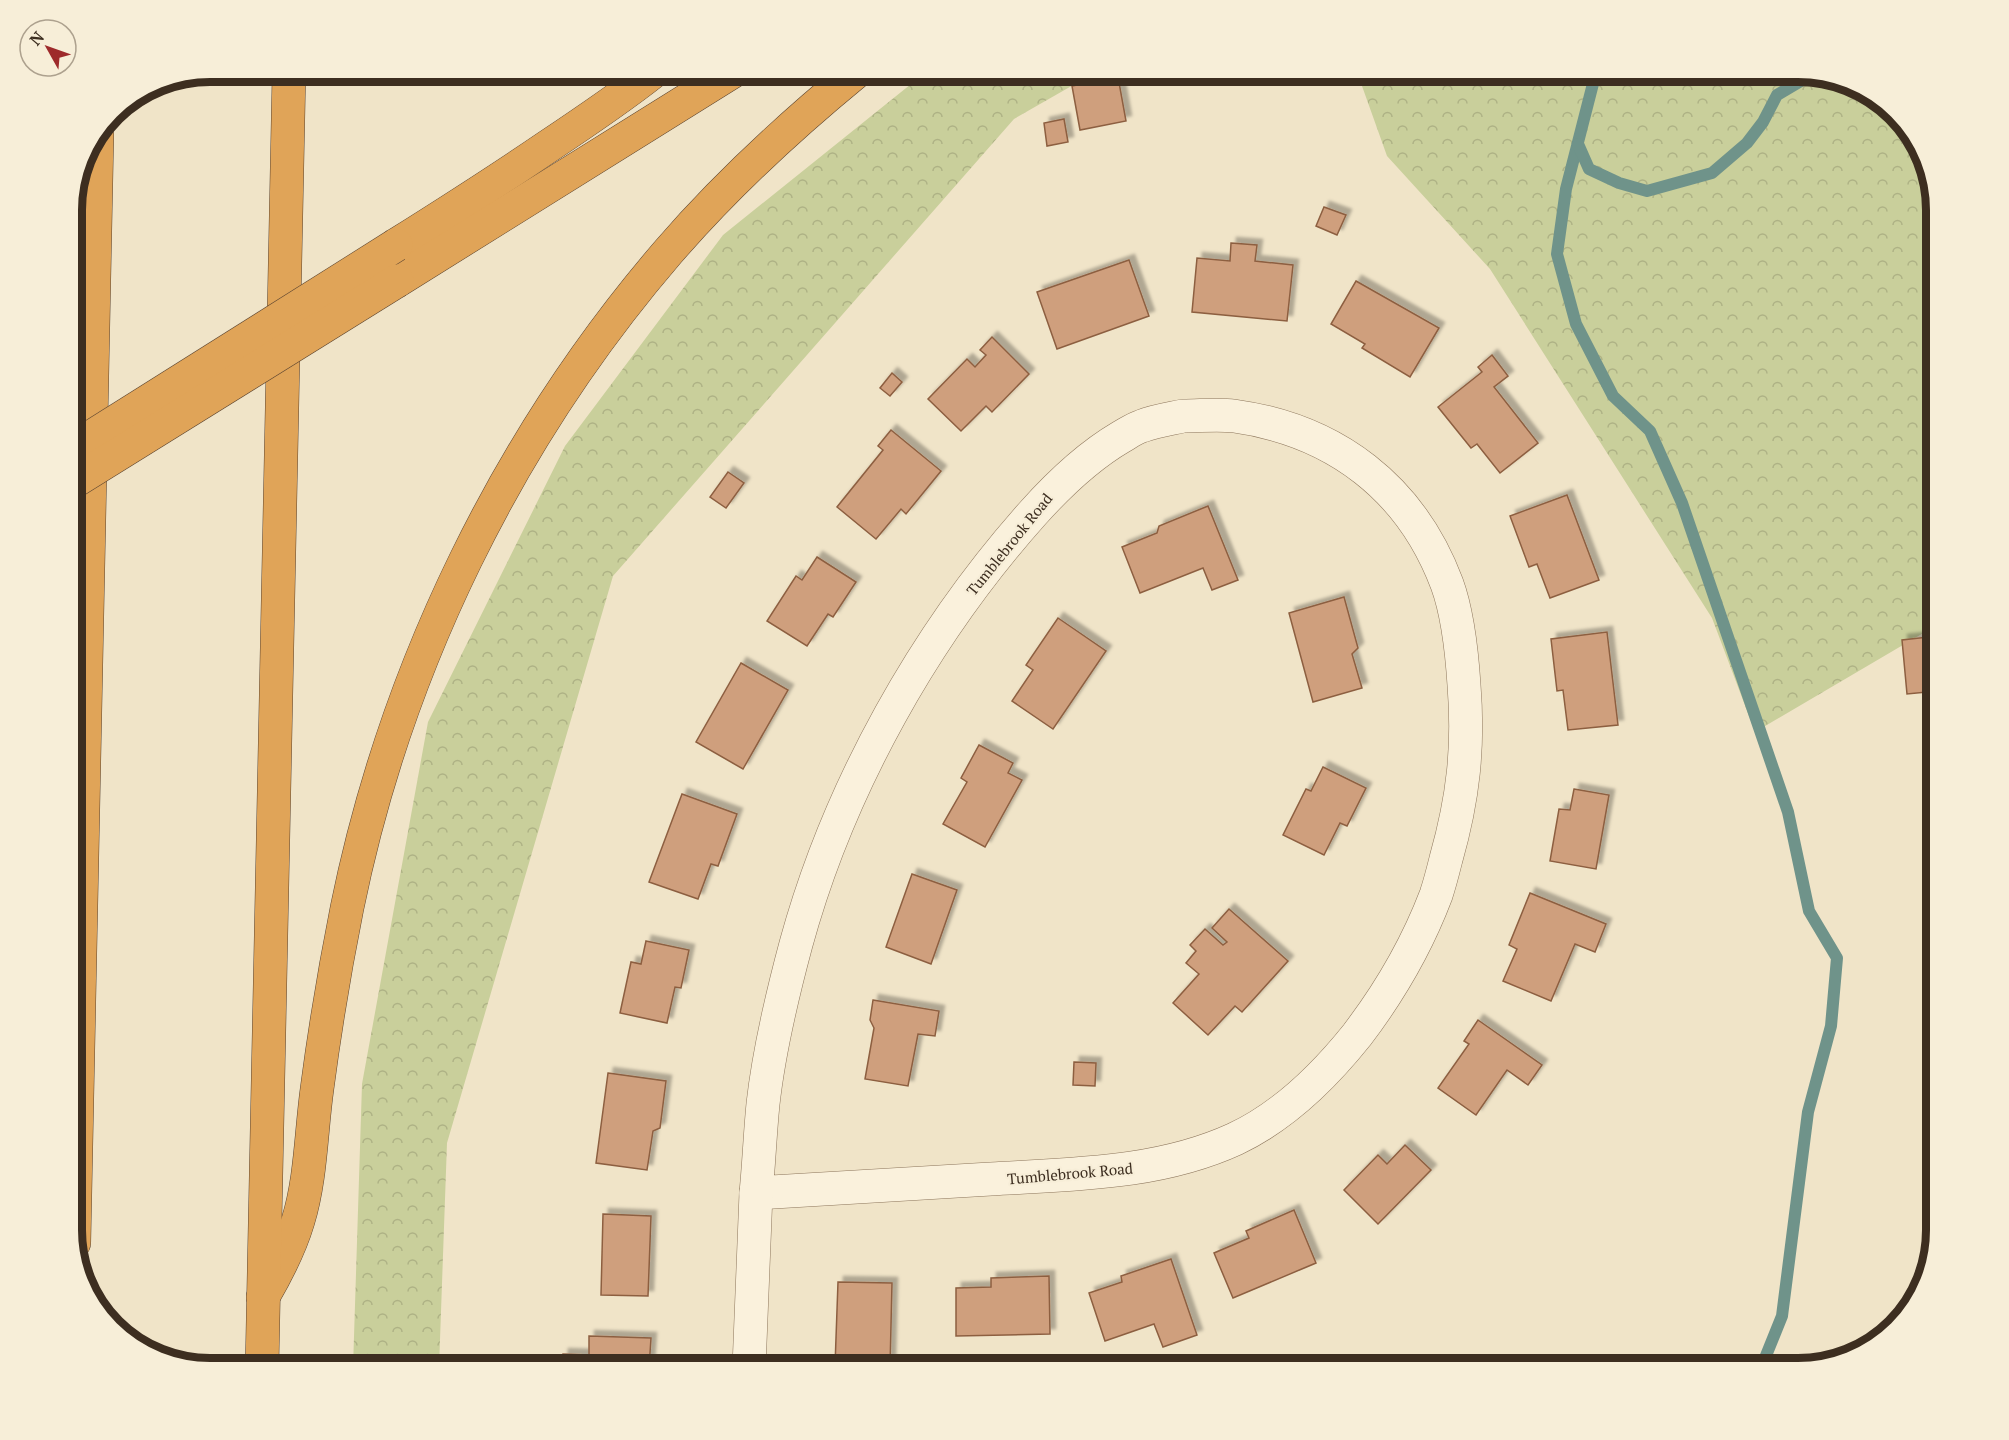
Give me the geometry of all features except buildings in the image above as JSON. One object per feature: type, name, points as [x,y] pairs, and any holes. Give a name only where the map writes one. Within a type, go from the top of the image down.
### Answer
[{"type":"highway","points":[[262,1358],[289,82]]},
{"type":"highway","points":[[83,442],[481,192],[641,82]]},
{"type":"highway","points":[[83,476],[716,82]]},
{"type":"highway","points":[[263,1298],[288,1250],[299,1218],[307,1177],[325,1029],[340,939],[377,788],[407,696],[457,579],[494,505],[529,443],[614,319],[669,250],[702,215],[769,148],[845,82]]},
{"type":"highway","points":[[83,810],[97,153]]},
{"type":"street","name":"Tumblebrook Road","points":[[749,1358],[756,1193],[764,1102],[777,1024],[797,942],[822,861],[857,780],[899,697],[950,617],[1006,543],[1059,484],[1105,447],[1141,426],[1183,416],[1231,416],[1277,425],[1320,441],[1361,465],[1397,498],[1427,540],[1448,587],[1461,649],[1466,710],[1464,776],[1454,830],[1436,894],[1413,945],[1375,1011],[1334,1063],[1287,1107],[1237,1138],[1178,1160],[1113,1172],[756,1193]]},
{"type":"green space","points":[[914,82],[1079,82],[1014,119],[613,576],[447,1143],[439,1358],[353,1358],[362,1084],[428,722],[565,446],[723,235]]},
{"type":"green space","points":[[1361,82],[1799,82],[1840,89],[1877,109],[1900,132],[1909,146],[1920,169],[1926,202],[1926,631],[1755,732],[1712,618],[1490,269],[1387,156]]},
{"type":"waterway","points":[[1593,82],[1566,189],[1557,254],[1576,324],[1613,396],[1650,431],[1682,503],[1788,812],[1809,911],[1837,958],[1831,1026],[1808,1112],[1782,1316],[1765,1358]]},
{"type":"waterway","points":[[1578,144],[1589,169],[1619,183],[1647,191],[1712,173],[1747,143],[1763,122],[1777,95],[1799,82]]}]
